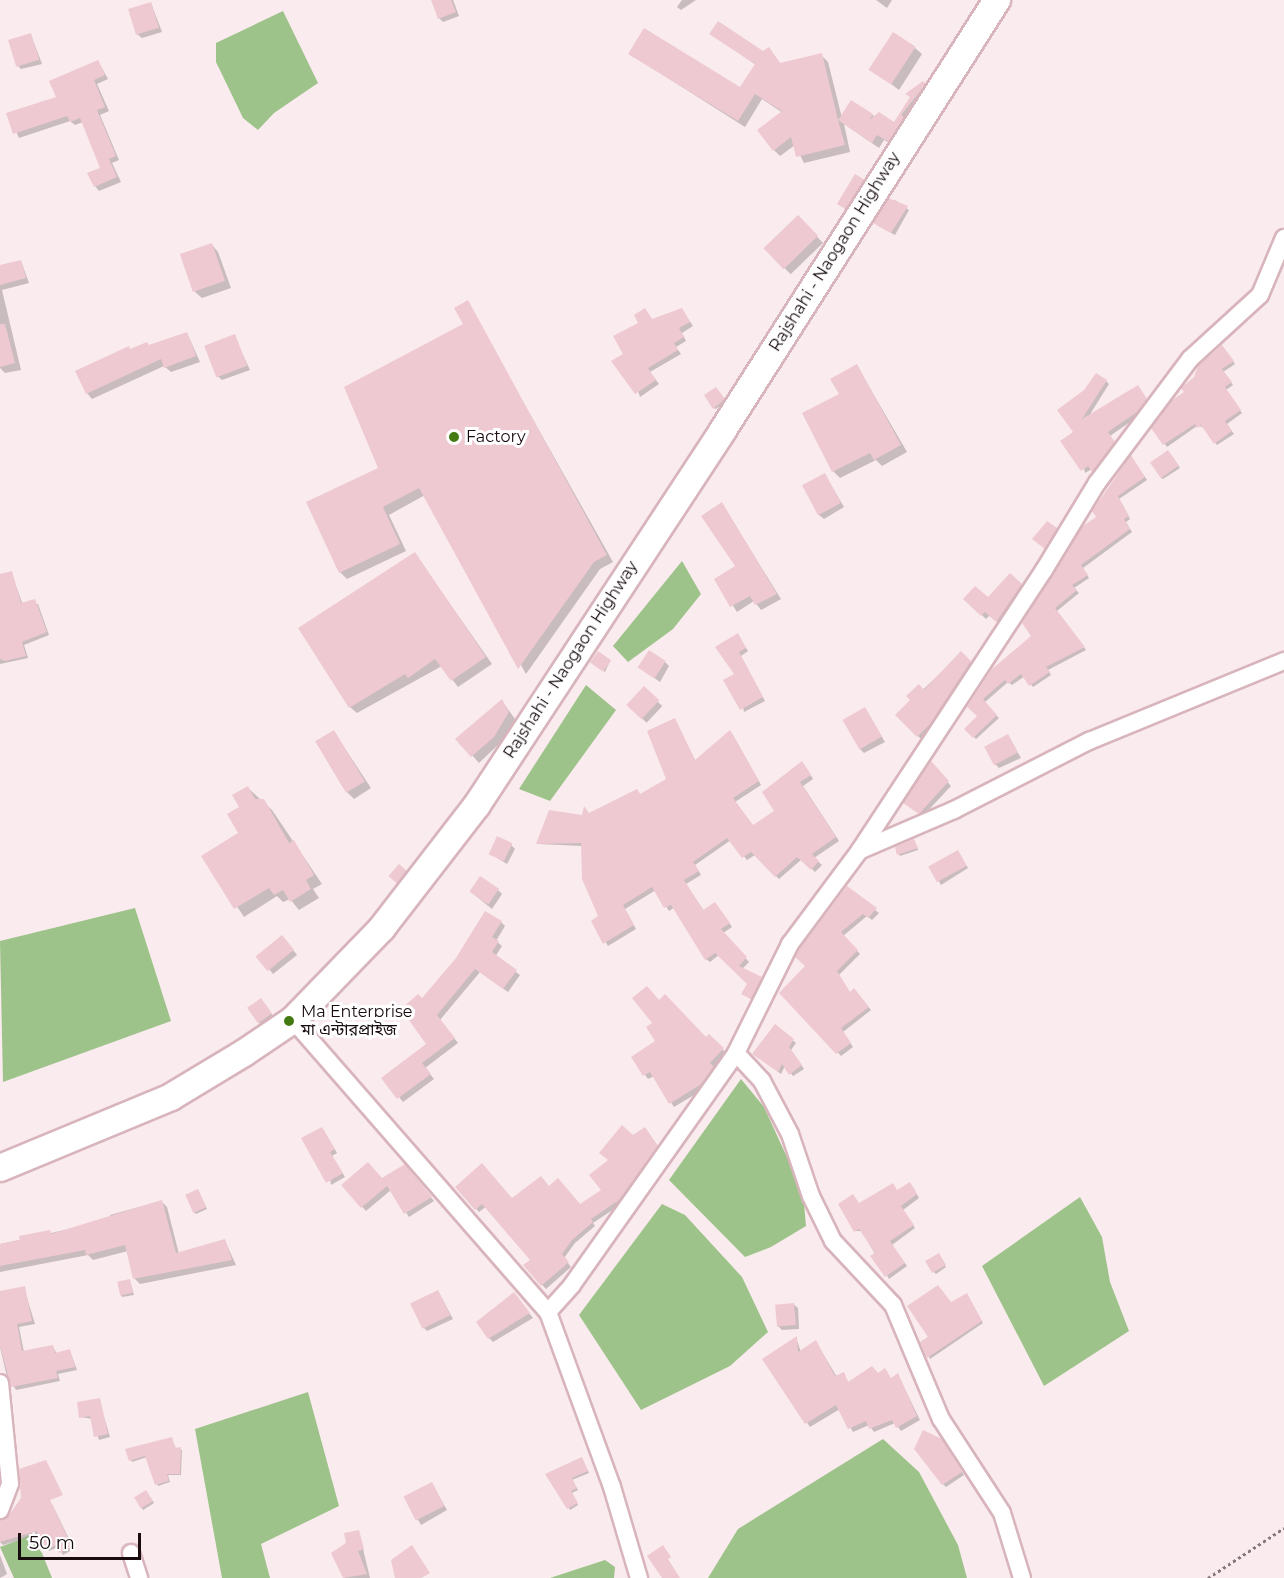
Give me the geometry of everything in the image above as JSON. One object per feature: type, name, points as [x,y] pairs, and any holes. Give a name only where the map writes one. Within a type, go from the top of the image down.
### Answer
[{"type":"main road","name":"Rajshahi - Naogaon Highway","points":[[0,1168],[171,1097],[293,1020],[382,928],[477,805],[997,0]]},
{"type":"street","points":[[548,1312],[572,1285],[736,1053],[790,944],[860,850],[1044,570],[1097,483],[1190,359],[1260,295],[1284,238]]},
{"type":"street","points":[[860,850],[954,810],[1089,741],[1284,661]]},
{"type":"street","points":[[293,1020],[548,1312],[612,1487],[639,1578]]},
{"type":"street","points":[[736,1053],[762,1081],[779,1113],[833,1241],[893,1305],[941,1419],[1002,1513],[1022,1578]]},
{"type":"street","points":[[0,1383],[10,1484],[0,1510]]},
{"type":"street","points":[[131,1553],[139,1578]]},
{"type":"path","points":[[1208,1578],[1284,1528]]},
{"type":"shaded area","points":[[283,11],[318,83],[274,113],[258,130],[243,118],[216,62],[216,43]]},
{"type":"shaded area","points":[[682,561],[701,594],[673,629],[628,662],[613,646]]},
{"type":"shaded area","points":[[586,685],[616,710],[550,801],[519,789]]},
{"type":"shaded area","points":[[135,908],[171,1021],[3,1082],[0,941]]},
{"type":"shaded area","points":[[741,1079],[764,1107],[803,1192],[806,1226],[771,1247],[745,1257],[669,1180]]},
{"type":"shaded area","points":[[1080,1197],[1102,1237],[1110,1282],[1129,1331],[1044,1386],[982,1266]]},
{"type":"shaded area","points":[[662,1204],[685,1215],[742,1277],[768,1332],[730,1366],[641,1410],[579,1315]]},
{"type":"shaded area","points":[[308,1392],[339,1506],[261,1544],[270,1578],[222,1578],[195,1429]]},
{"type":"shaded area","points":[[883,1439],[919,1472],[958,1545],[967,1578],[708,1578],[738,1529]]},
{"type":"shaded area","points":[[29,1536],[42,1553],[52,1578],[14,1578],[0,1547]]},
{"type":"shaded area","points":[[605,1560],[615,1567],[614,1578],[550,1578]]},
{"type":"building","points":[[431,0],[451,0],[456,12],[438,19]]},
{"type":"building","points":[[151,2],[159,28],[136,35],[128,9]]},
{"type":"building","points":[[718,21],[763,51],[769,47],[780,63],[822,53],[845,145],[796,157],[791,137],[773,151],[757,130],[782,111],[755,94],[738,121],[628,54],[644,28],[740,87],[755,64],[709,34]]},
{"type":"building","points":[[893,32],[916,47],[891,84],[868,70]]},
{"type":"building","points":[[31,33],[39,60],[16,67],[8,40]]},
{"type":"building","points":[[98,60],[105,75],[94,80],[105,107],[97,110],[116,156],[109,159],[117,177],[94,187],[87,173],[100,168],[80,118],[70,122],[67,116],[13,134],[6,113],[56,97],[49,81]]},
{"type":"building","points":[[923,81],[926,84],[901,115],[904,117],[889,142],[877,135],[872,143],[838,120],[851,100],[873,114],[869,120],[879,112],[894,122],[910,97],[905,94]]},
{"type":"building","points":[[855,174],[865,180],[847,210],[837,204]]},
{"type":"building","points":[[888,198],[908,206],[891,233],[873,223]]},
{"type":"building","points":[[798,215],[818,236],[784,269],[763,248]]},
{"type":"building","points":[[212,243],[225,281],[193,292],[180,254]]},
{"type":"building","points":[[21,260],[26,278],[0,285],[0,265]]},
{"type":"building","name":"Factory","points":[[468,300],[607,555],[594,562],[518,669],[419,488],[383,507],[400,544],[339,573],[306,502],[378,468],[344,387],[463,324],[454,308]]},
{"type":"building","points":[[645,308],[652,319],[682,308],[690,322],[679,328],[684,337],[674,343],[678,350],[648,368],[656,380],[635,394],[611,361],[623,354],[613,336],[638,323],[634,315]]},
{"type":"building","points":[[0,324],[5,324],[15,363],[0,367]]},
{"type":"building","points":[[187,332],[196,356],[164,368],[161,359],[86,394],[75,371],[129,346],[130,349],[147,342],[149,345]]},
{"type":"building","points":[[235,334],[247,366],[216,378],[204,346]]},
{"type":"building","points":[[1222,345],[1234,361],[1222,369],[1232,382],[1225,387],[1241,410],[1225,421],[1232,431],[1214,444],[1201,425],[1197,428],[1195,424],[1163,445],[1151,428],[1171,401],[1184,392],[1181,388],[1194,377],[1198,366]]},
{"type":"building","points":[[857,364],[901,445],[874,460],[870,453],[832,472],[802,413],[839,394],[830,379]]},
{"type":"building","points":[[1096,373],[1107,380],[1082,419],[1138,385],[1147,399],[1137,412],[1108,432],[1115,442],[1092,472],[1088,466],[1081,471],[1060,441],[1073,432],[1057,410],[1084,390]]},
{"type":"building","points":[[716,387],[725,399],[713,409],[704,395]]},
{"type":"building","points":[[1168,450],[1179,466],[1161,478],[1150,463]]},
{"type":"building","points":[[1131,455],[1145,477],[1118,496],[1129,516],[1124,519],[1130,529],[1081,565],[1088,575],[1072,585],[1077,590],[1055,608],[1085,647],[1046,667],[1050,672],[1029,686],[1021,674],[1008,684],[1005,680],[983,699],[997,715],[973,738],[964,729],[977,716],[967,707],[992,669],[1031,636],[1022,623],[1083,526],[1096,517],[1092,511]]},
{"type":"building","points":[[825,473],[841,503],[818,515],[802,485]]},
{"type":"building","points":[[722,502],[777,594],[755,605],[750,596],[730,607],[714,579],[735,566],[701,516]]},
{"type":"building","points":[[1047,521],[1057,528],[1045,549],[1032,539]]},
{"type":"building","points":[[415,552],[486,657],[451,681],[435,659],[408,678],[405,674],[349,708],[298,628]]},
{"type":"building","points":[[12,571],[21,603],[35,599],[47,632],[22,642],[26,656],[5,661],[0,659],[0,574]]},
{"type":"building","points":[[1010,573],[1022,584],[996,622],[985,612],[981,616],[963,599],[975,586],[988,597]]},
{"type":"building","points":[[738,633],[746,648],[739,652],[763,697],[740,710],[723,680],[734,674],[715,647]]},
{"type":"building","points":[[649,650],[666,661],[654,679],[638,668]]},
{"type":"building","points":[[598,651],[611,660],[603,672],[590,662]]},
{"type":"building","points":[[961,651],[971,661],[930,724],[917,737],[895,715],[910,700],[906,696],[919,684],[924,690]]},
{"type":"building","points":[[644,686],[659,700],[642,719],[626,705]]},
{"type":"building","points":[[502,699],[509,712],[494,737],[471,757],[455,739]]},
{"type":"building","points":[[865,707],[882,736],[859,749],[842,720]]},
{"type":"building","points":[[675,718],[695,760],[730,730],[759,781],[733,798],[753,825],[774,811],[762,792],[802,761],[811,775],[800,782],[836,837],[812,854],[819,861],[811,870],[797,857],[775,877],[751,852],[742,858],[727,838],[693,862],[699,871],[684,880],[703,910],[715,902],[730,923],[721,929],[747,957],[739,966],[762,977],[751,999],[741,994],[747,984],[715,953],[705,960],[671,905],[664,908],[652,887],[623,905],[634,925],[603,944],[591,921],[598,916],[582,879],[581,843],[536,844],[549,810],[582,815],[584,806],[589,813],[637,789],[640,794],[666,779],[647,731]]},
{"type":"building","points":[[334,730],[365,781],[346,793],[315,741]]},
{"type":"building","points":[[1008,734],[1018,753],[994,765],[984,747]]},
{"type":"building","points":[[931,761],[949,781],[919,814],[903,803]]},
{"type":"building","points":[[248,786],[255,799],[264,799],[289,843],[294,840],[314,875],[306,880],[311,889],[290,902],[283,890],[274,895],[269,888],[234,909],[201,856],[238,833],[227,814],[239,807],[232,795]]},
{"type":"building","points":[[497,836],[512,843],[504,861],[489,854]]},
{"type":"building","points":[[914,839],[918,848],[897,855],[895,847]]},
{"type":"building","points":[[958,850],[967,866],[937,882],[928,866]]},
{"type":"building","points":[[399,864],[407,871],[397,883],[389,876]]},
{"type":"building","points":[[480,876],[499,889],[488,905],[469,892]]},
{"type":"building","points":[[847,886],[877,908],[868,918],[863,914],[841,932],[858,950],[837,971],[850,992],[854,988],[869,1007],[841,1028],[851,1043],[836,1054],[779,993],[805,966],[795,957],[798,951]]},
{"type":"building","points":[[485,911],[502,921],[492,937],[499,941],[492,952],[517,970],[503,989],[475,969],[437,1015],[455,1038],[422,1063],[431,1074],[397,1099],[381,1078],[426,1044],[401,1009],[418,994],[422,998],[456,958]]},
{"type":"building","points":[[282,935],[294,950],[268,971],[256,956]]},
{"type":"building","points":[[647,986],[659,1000],[665,994],[706,1037],[709,1034],[724,1048],[710,1063],[714,1067],[700,1085],[669,1104],[650,1072],[643,1076],[631,1057],[655,1041],[646,1027],[652,1023],[632,998]]},
{"type":"building","points":[[261,998],[272,1014],[258,1023],[247,1008]]},
{"type":"building","points":[[775,1024],[794,1039],[789,1047],[802,1065],[789,1075],[782,1064],[778,1072],[752,1054]]},
{"type":"building","points":[[622,1125],[633,1135],[645,1127],[658,1146],[619,1200],[591,1219],[593,1222],[572,1240],[562,1254],[569,1262],[541,1286],[523,1265],[530,1260],[482,1204],[475,1210],[455,1187],[482,1163],[512,1198],[541,1176],[549,1186],[558,1178],[580,1204],[601,1190],[589,1175],[608,1160],[599,1153]]},
{"type":"building","points":[[322,1127],[335,1149],[330,1152],[343,1173],[326,1183],[301,1138]]},
{"type":"building","points":[[368,1162],[382,1178],[405,1164],[432,1197],[404,1214],[387,1186],[361,1208],[341,1185]]},
{"type":"building","points":[[910,1182],[917,1194],[901,1206],[914,1225],[890,1241],[905,1263],[885,1277],[870,1256],[875,1253],[859,1229],[854,1232],[838,1204],[853,1194],[859,1203],[893,1183],[897,1190]]},
{"type":"building","points":[[198,1189],[206,1207],[193,1213],[185,1195]]},
{"type":"building","points":[[162,1200],[176,1253],[225,1239],[232,1260],[133,1279],[125,1245],[86,1255],[85,1250],[0,1266],[0,1244],[20,1240],[19,1236],[50,1230],[51,1234]]},
{"type":"building","points":[[939,1253],[946,1265],[932,1273],[925,1261]]},
{"type":"building","points":[[130,1279],[133,1293],[120,1295],[117,1282]]},
{"type":"building","points":[[938,1285],[951,1302],[967,1293],[982,1321],[927,1358],[920,1342],[928,1337],[907,1306]]},
{"type":"building","points":[[25,1286],[32,1321],[17,1324],[22,1351],[53,1345],[55,1353],[70,1349],[75,1367],[56,1371],[58,1378],[11,1387],[0,1346],[0,1291]]},
{"type":"building","points":[[438,1290],[450,1315],[422,1329],[410,1304]]},
{"type":"building","points":[[514,1292],[530,1313],[488,1339],[476,1322]]},
{"type":"building","points":[[794,1303],[796,1325],[777,1327],[775,1305]]},
{"type":"building","points":[[797,1336],[798,1352],[816,1340],[835,1376],[844,1372],[848,1382],[872,1366],[878,1373],[885,1368],[891,1378],[898,1373],[917,1416],[896,1428],[892,1420],[869,1429],[866,1421],[848,1429],[836,1405],[805,1424],[762,1359]]},
{"type":"building","points":[[100,1398],[108,1434],[94,1437],[90,1416],[79,1418],[77,1402]]},
{"type":"building","points":[[923,1430],[942,1439],[962,1472],[942,1485],[914,1449]]},
{"type":"building","points":[[172,1437],[175,1448],[181,1447],[180,1474],[167,1474],[169,1481],[155,1485],[145,1456],[129,1461],[125,1449]]},
{"type":"building","points":[[582,1457],[588,1471],[572,1478],[577,1488],[571,1491],[578,1503],[567,1509],[545,1474]]},
{"type":"building","points":[[46,1460],[63,1495],[50,1500],[72,1547],[59,1553],[56,1545],[45,1550],[37,1531],[0,1542],[0,1520],[7,1518],[21,1498],[19,1469]]},
{"type":"building","points":[[432,1482],[444,1506],[416,1521],[403,1497]]},
{"type":"building","points":[[146,1490],[153,1501],[141,1508],[134,1497]]},
{"type":"building","points":[[359,1530],[364,1549],[358,1551],[367,1574],[343,1578],[331,1553],[346,1543],[344,1533]]},
{"type":"building","points":[[412,1545],[430,1573],[421,1578],[395,1578],[391,1560]]},
{"type":"building","points":[[663,1545],[671,1557],[668,1559],[680,1578],[662,1578],[647,1556]]},
{"type":"place","name":"Factory","points":[[454,437]]},
{"type":"place","name":"Ma Enterprise মা এন্টারপ্রাইজ","points":[[289,1021]]}]
